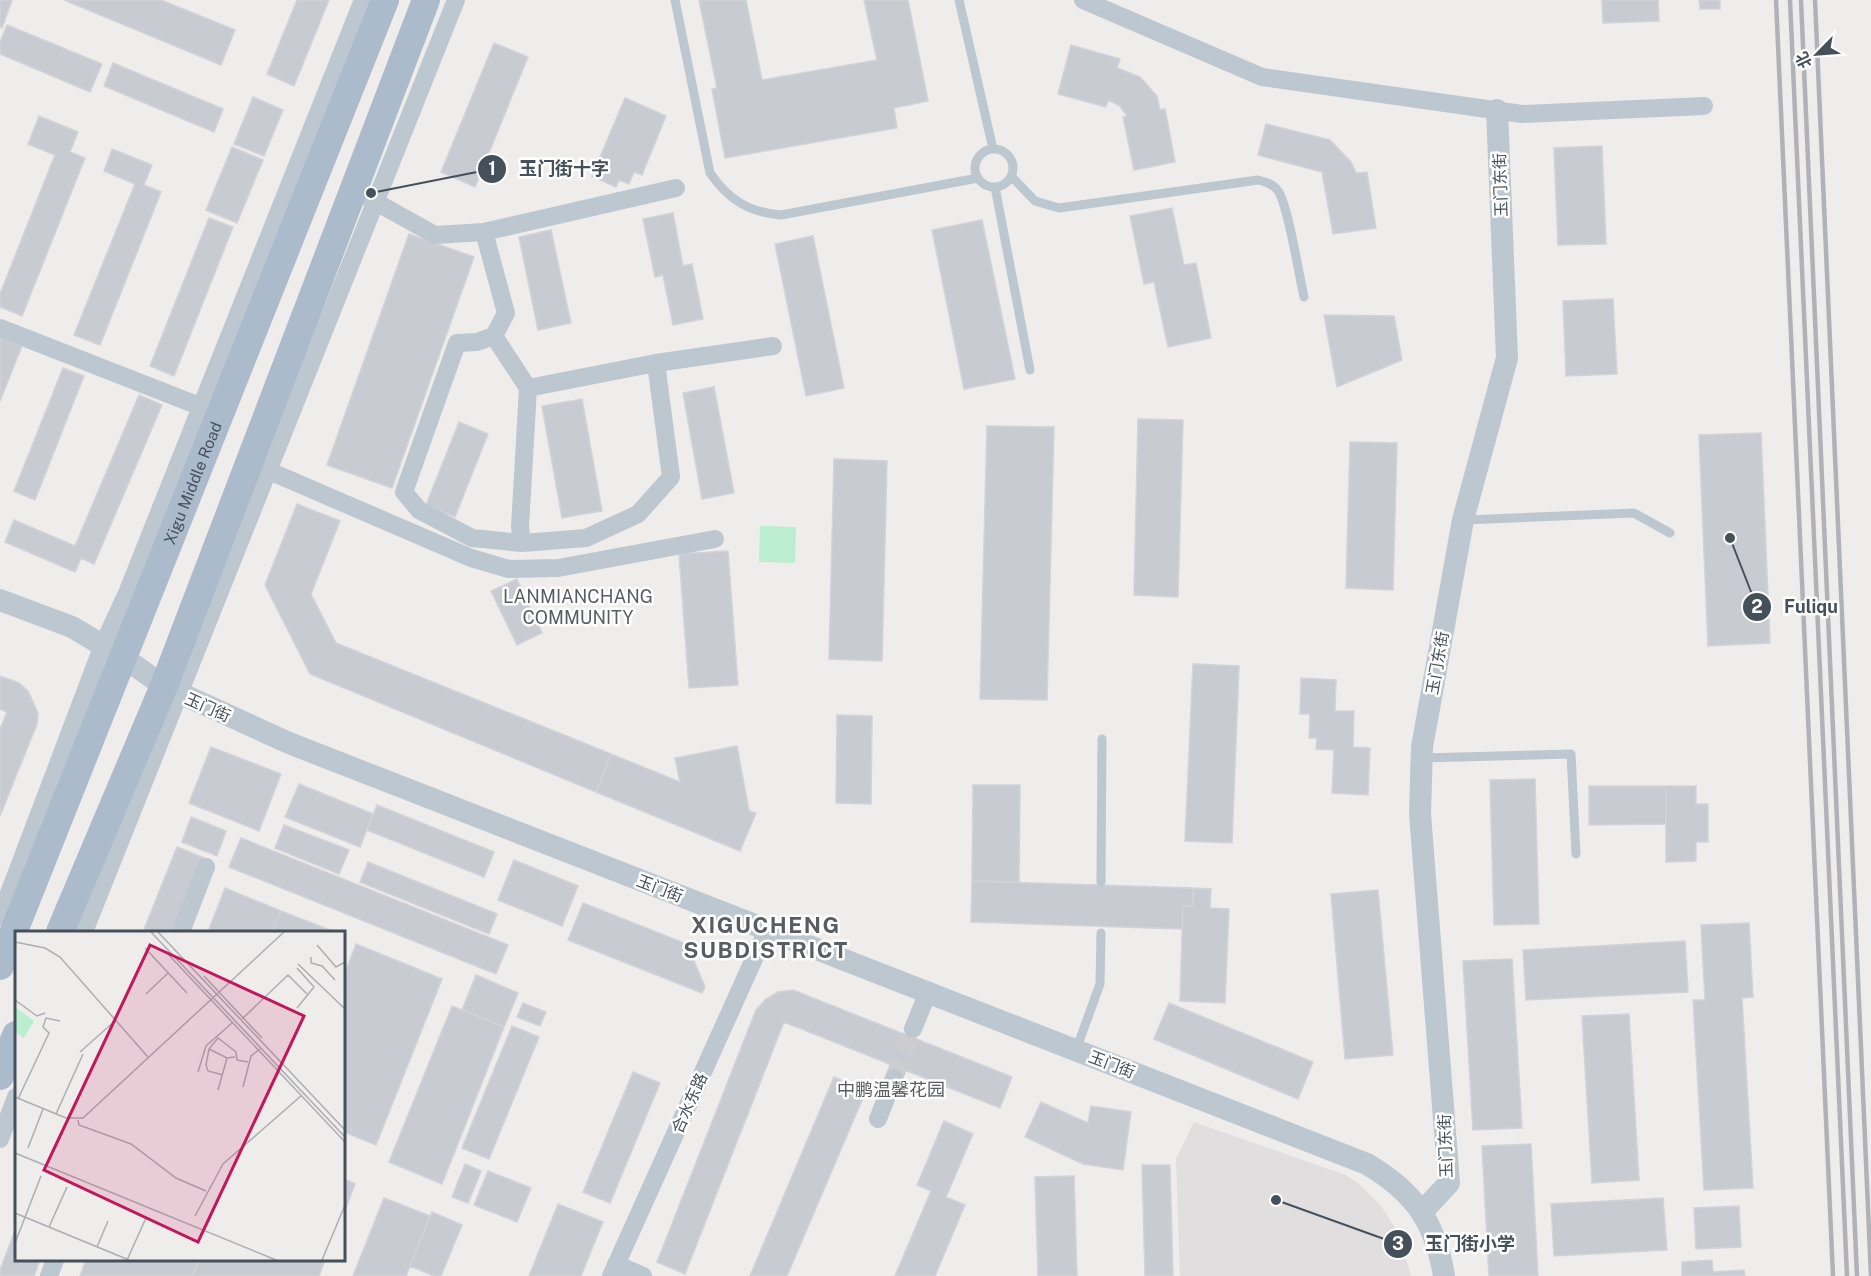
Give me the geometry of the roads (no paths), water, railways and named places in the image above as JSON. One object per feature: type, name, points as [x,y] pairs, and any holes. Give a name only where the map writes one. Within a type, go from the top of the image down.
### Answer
[{"type":"main road","name":"Xigu Middle Road","points":[[0,966],[113,652],[210,410],[384,0]]},
{"type":"main road","points":[[61,931],[172,691],[364,196],[426,0]]},
{"type":"main road","points":[[0,1076],[15,1038]]},
{"type":"street","points":[[0,328],[210,410],[363,0]]},
{"type":"street","points":[[456,0],[364,196],[435,235],[484,232],[676,188]]},
{"type":"street","points":[[1083,0],[1262,77],[1522,114],[1704,106]]},
{"type":"street","name":"玉门东街","points":[[1422,1212],[1449,1183],[1420,813],[1421,758],[1463,520],[1507,358],[1497,110]]},
{"type":"street","points":[[484,232],[506,313],[494,336],[477,342],[457,343],[404,492],[419,510],[472,538],[522,543],[586,538],[638,514],[671,477],[656,363]]},
{"type":"street","points":[[494,336],[528,387],[520,527],[522,543]]},
{"type":"street","points":[[528,387],[656,363],[773,346]]},
{"type":"street","points":[[259,466],[471,558],[509,569],[558,568],[715,539]]},
{"type":"street","name":"玉门街","points":[[0,600],[72,627],[172,691],[290,743],[1367,1164],[1394,1180],[1422,1212],[1442,1259],[1444,1276]]},
{"type":"street","points":[[0,917],[113,652]]},
{"type":"street","points":[[85,931],[172,691]]},
{"type":"street","points":[[182,931],[206,867]]},
{"type":"street","name":"合水东路","points":[[614,1270],[767,930]]},
{"type":"street","points":[[913,1029],[928,992]]},
{"type":"street","points":[[878,1119],[894,1078]]},
{"type":"street","points":[[0,1138],[15,1100]]},
{"type":"street","points":[[49,1276],[55,1261]]},
{"type":"street","points":[[614,1270],[643,1276]]},
{"type":"lane","points":[[675,0],[710,173],[722,191],[739,205],[759,213],[781,215],[978,178]]},
{"type":"lane","points":[[959,0],[993,149]]},
{"type":"lane","points":[[993,149],[1005,153],[1013,164],[1011,177],[1007,182],[995,187],[989,186],[978,178],[976,172],[977,159],[981,154],[993,149]]},
{"type":"lane","points":[[1011,177],[1035,201],[1059,208],[1258,180],[1266,182],[1273,186],[1282,200],[1304,297]]},
{"type":"lane","points":[[995,187],[1030,370]]},
{"type":"lane","points":[[1463,520],[1634,513],[1670,533]]},
{"type":"lane","points":[[1101,882],[1102,739]]},
{"type":"lane","points":[[1421,758],[1571,754],[1576,854]]},
{"type":"lane","points":[[1076,1050],[1100,984],[1101,933]]},
{"type":"tunnel","points":[[894,1078],[913,1029]]},
{"type":"railway","points":[[1776,0],[1833,1276]]},
{"type":"railway","points":[[1790,0],[1847,1276]]},
{"type":"railway","points":[[1801,0],[1857,1276]]},
{"type":"railway","points":[[1815,0],[1871,1276]]},
{"type":"place","name":"玉门街十字","points":[[371,193]]},
{"type":"place","name":"Fuliqu","points":[[1730,538]]},
{"type":"place","name":"玉门街小学","points":[[1276,1200]]},
{"type":"district","name":"LANMIANCHANG COMMUNITY","points":[[578,607]]},
{"type":"district","name":"XIGUCHENG SUBDISTRICT","points":[[766,938]]},
{"type":"district","name":"中鹏温馨花园","points":[[891,1090]]}]
